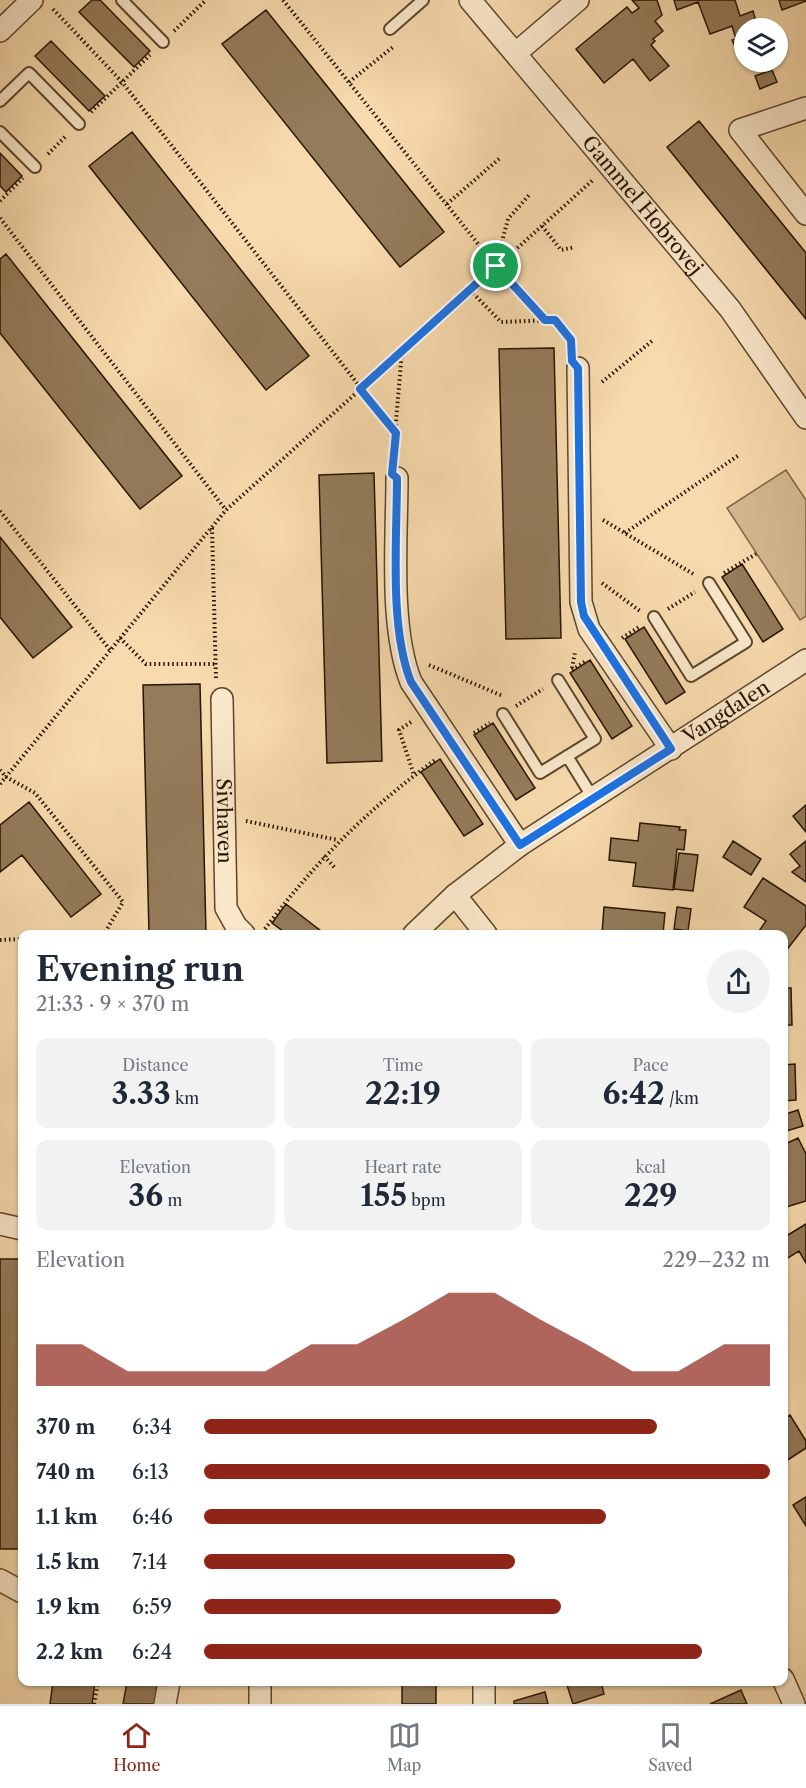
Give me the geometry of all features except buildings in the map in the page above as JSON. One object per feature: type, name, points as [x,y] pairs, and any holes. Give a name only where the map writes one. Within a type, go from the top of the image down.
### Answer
[{"type":"street","name":"Gammel Hobrovej","points":[[470,0],[608,167],[730,309],[806,418]]},
{"type":"street","points":[[516,53],[578,0]]},
{"type":"street","points":[[0,31],[42,4]]},
{"type":"street","points":[[806,108],[740,129],[806,214]]},
{"type":"street","points":[[578,368],[581,602],[590,629],[671,749]]},
{"type":"street","points":[[397,478],[401,653],[411,682],[520,845]]},
{"type":"street","name":"Vangdalen","points":[[418,930],[454,895],[520,845],[806,660]]},
{"type":"street","name":"Sivhaven","points":[[222,699],[226,908],[240,930]]},
{"type":"street","points":[[454,895],[483,930]]},
{"type":"street","points":[[0,1224],[18,1228]]},
{"type":"street","points":[[0,1580],[18,1590]]},
{"type":"street","points":[[165,1704],[168,1686]]},
{"type":"street","points":[[260,1686],[260,1704]]},
{"type":"street","points":[[484,1686],[484,1704]]},
{"type":"street","points":[[786,1686],[794,1704]]},
{"type":"lane","points":[[122,0],[163,42]]},
{"type":"lane","points":[[390,29],[423,0]]},
{"type":"lane","points":[[3,93],[29,73],[79,123]]},
{"type":"lane","points":[[0,132],[34,167]]},
{"type":"lane","points":[[654,617],[691,676],[746,642],[709,583]]},
{"type":"lane","points":[[503,714],[540,773],[595,739],[558,680]]},
{"type":"lane","points":[[567,756],[593,798]]},
{"type":"path","points":[[0,201],[206,0]]},
{"type":"path","points":[[283,0],[496,266],[545,320]]},
{"type":"path","points":[[42,4],[122,82],[396,433]]},
{"type":"path","points":[[349,82],[400,41]]},
{"type":"path","points":[[447,204],[500,158]]},
{"type":"path","points":[[0,784],[226,510],[608,167]]},
{"type":"path","points":[[496,266],[508,219],[530,194]]},
{"type":"path","points":[[0,218],[226,510]]},
{"type":"path","points":[[542,226],[561,250],[575,247]]},
{"type":"path","points":[[470,290],[501,322],[555,320],[571,340],[572,361],[578,368]]},
{"type":"path","points":[[579,391],[597,387],[652,341]]},
{"type":"path","points":[[397,478],[392,474],[402,350]]},
{"type":"path","points":[[624,533],[739,455]]},
{"type":"path","points":[[580,506],[709,583]]},
{"type":"path","points":[[0,511],[110,650]]},
{"type":"path","points":[[212,527],[216,686],[222,699]]},
{"type":"path","points":[[580,566],[642,613]]},
{"type":"path","points":[[120,638],[146,664],[216,664]]},
{"type":"path","points":[[401,653],[520,704]]},
{"type":"path","points":[[414,776],[399,730],[430,710]]},
{"type":"path","points":[[0,770],[6,777],[35,794],[123,902],[106,930]]},
{"type":"path","points":[[224,817],[339,840]]},
{"type":"path","points":[[324,856],[335,868]]},
{"type":"path","points":[[0,940],[18,939]]},
{"type":"path","points":[[94,1704],[97,1686]]},
{"type":"shaded area","points":[[786,470],[806,500],[806,616],[800,620],[727,508]]},
{"type":"route","points":[[496,266],[545,320],[555,320],[571,340],[572,361],[578,368],[581,602],[584,616],[590,629],[671,749],[520,845],[411,682],[403,661],[399,634],[397,478],[392,474],[396,433],[360,389],[496,266]]}]
